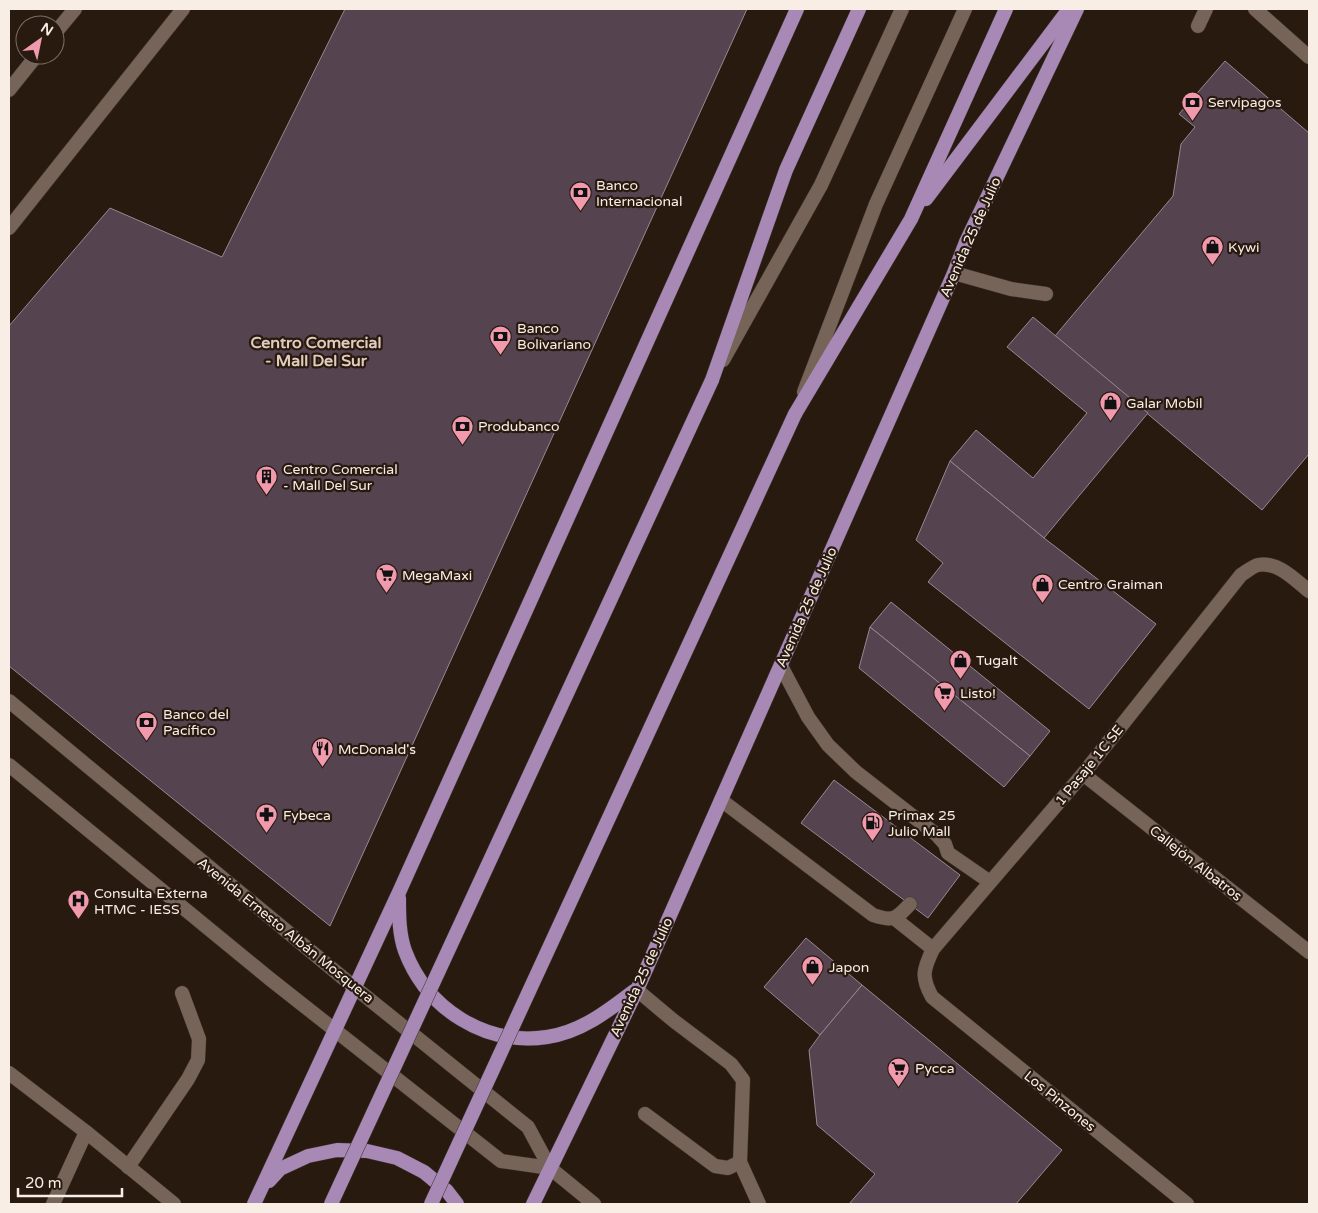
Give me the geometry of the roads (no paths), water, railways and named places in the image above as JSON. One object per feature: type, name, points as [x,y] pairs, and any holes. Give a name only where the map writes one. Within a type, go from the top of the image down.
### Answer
[{"type":"main road","points":[[254,1204],[400,890],[797,9]]},
{"type":"main road","points":[[332,1204],[714,377],[786,170],[859,9]]},
{"type":"main road","points":[[911,219],[1006,9]]},
{"type":"main road","points":[[431,1204],[796,410],[911,219],[1068,9]]},
{"type":"main road","name":"Avenida 25 de Julio","points":[[533,1204],[637,990],[966,242],[1077,9]]},
{"type":"main road","points":[[400,890],[399,920],[405,950],[417,977],[436,1001],[460,1020],[487,1032],[517,1038],[548,1037],[567,1032],[603,1014],[637,990]]},
{"type":"main road","points":[[260,1190],[280,1169],[308,1156],[337,1150],[367,1150],[397,1158],[424,1172],[447,1191],[456,1204]]},
{"type":"street","points":[[65,21],[75,9]]},
{"type":"street","points":[[9,228],[183,9]]},
{"type":"street","points":[[714,377],[821,185],[902,9]]},
{"type":"street","points":[[796,410],[876,204],[965,9]]},
{"type":"street","points":[[1198,26],[1206,9]]},
{"type":"street","points":[[1255,9],[1309,58]]},
{"type":"street","points":[[9,90],[29,65]]},
{"type":"street","points":[[954,272],[1011,289],[1046,294]]},
{"type":"street","name":"1 Pasaje 1C SE","points":[[932,997],[926,986],[924,976],[927,962],[933,949],[1082,774],[1242,575],[1257,564],[1272,565],[1286,572],[1309,591]]},
{"type":"street","points":[[781,666],[808,717],[828,745],[856,772],[937,835],[945,844],[945,857],[990,882]]},
{"type":"street","name":"Avenida Ernesto Albán Mosquera","points":[[9,701],[354,987],[528,1127],[550,1168],[594,1204]]},
{"type":"street","points":[[9,765],[270,979],[501,1161],[550,1168]]},
{"type":"street","name":"Callejón Albatros","points":[[1082,774],[1309,952]]},
{"type":"street","points":[[721,800],[874,915],[885,919],[894,918],[901,914],[910,904]]},
{"type":"street","points":[[894,918],[933,949]]},
{"type":"street","points":[[637,990],[731,1064],[743,1080],[740,1162],[760,1204]]},
{"type":"street","points":[[128,1167],[188,1080],[198,1060],[199,1039],[182,993]]},
{"type":"street","name":"Los Pinzones","points":[[932,997],[1187,1204]]},
{"type":"street","points":[[9,1073],[86,1132],[174,1204]]},
{"type":"street","points":[[645,1114],[715,1166],[728,1168],[740,1162]]},
{"type":"street","points":[[53,1204],[86,1132]]},
{"type":"place","name":"Servipagos","points":[[1192,121]]},
{"type":"place","name":"Banco Internacional","points":[[580,212]]},
{"type":"place","name":"Kywi","points":[[1212,266]]},
{"type":"place","name":"Banco Bolivariano","points":[[501,355]]},
{"type":"place","name":"Galar Mobil","points":[[1110,422]]},
{"type":"place","name":"Produbanco","points":[[462,445]]},
{"type":"place","name":"Centro Comercial - Mall Del Sur","points":[[267,496]]},
{"type":"place","name":"MegaMaxi","points":[[386,594]]},
{"type":"place","name":"Centro Graiman","points":[[1042,603]]},
{"type":"place","name":"Tugalt","points":[[960,679]]},
{"type":"place","name":"Listo!","points":[[944,712]]},
{"type":"place","name":"Banco del Pacífico","points":[[147,741]]},
{"type":"place","name":"McDonald's","points":[[322,768]]},
{"type":"place","name":"Fybeca","points":[[267,834]]},
{"type":"place","name":"Primax 25 Julio Mall","points":[[872,842]]},
{"type":"place","name":"Consulta Externa HTMC - IESS","points":[[78,920]]},
{"type":"place","name":"Japon","points":[[813,986]]},
{"type":"place","name":"Pycca","points":[[899,1087]]},
{"type":"district","name":"Centro Comercial - Mall Del Sur","points":[[316,351]]}]
